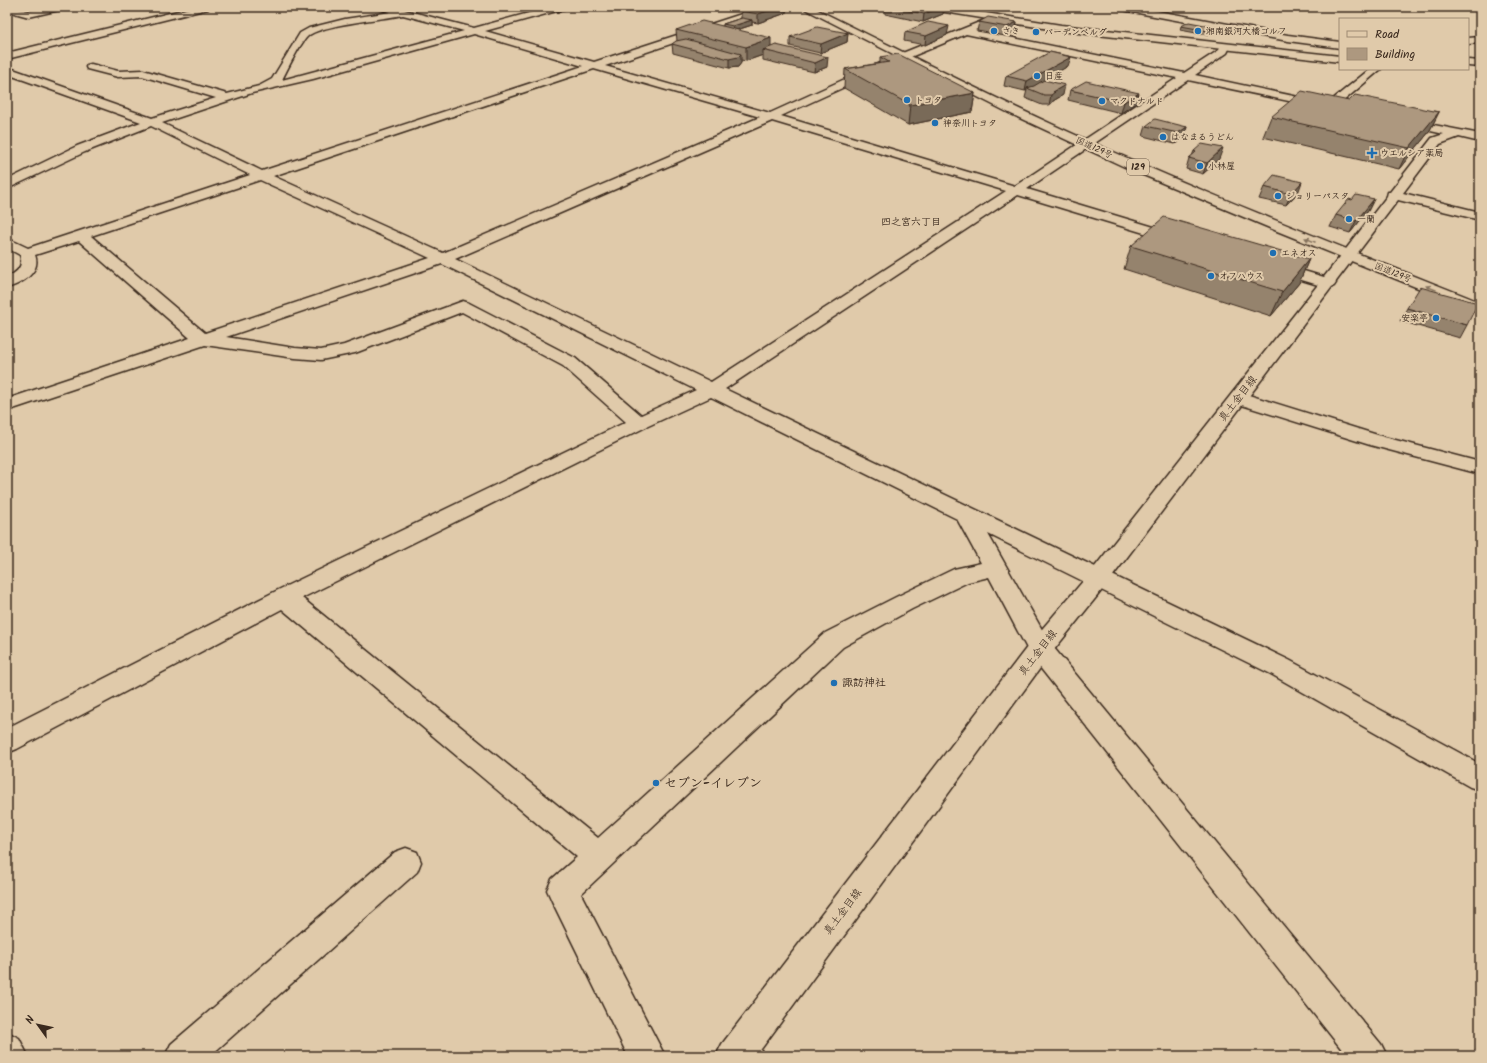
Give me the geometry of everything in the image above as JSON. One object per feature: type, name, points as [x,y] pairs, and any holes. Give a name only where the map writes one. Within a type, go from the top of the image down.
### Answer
[{"type":"main road","points":[[7,8],[29,14],[61,7]]},
{"type":"main road","points":[[7,56],[205,7]]},
{"type":"main road","points":[[383,7],[474,31],[771,117],[1192,242]]},
{"type":"main road","points":[[7,185],[81,149],[152,122],[260,88],[562,7]]},
{"type":"main road","points":[[27,253],[772,7]]},
{"type":"main road","name":"国道129号","points":[[805,7],[908,54]]},
{"type":"main road","name":"国道129号","points":[[820,7],[1028,118],[1089,142],[1253,217],[1480,296]]},
{"type":"main road","points":[[932,7],[1061,28],[1339,59]]},
{"type":"main road","points":[[1122,7],[1288,38],[1339,45]]},
{"type":"main road","points":[[260,88],[276,80],[303,35],[312,30],[345,22],[426,8]]},
{"type":"main road","points":[[7,405],[443,259],[771,117],[908,54],[997,18]]},
{"type":"main road","points":[[7,741],[284,597],[639,423],[711,390],[1089,142],[1224,51],[1226,43],[1247,30]]},
{"type":"main road","points":[[966,31],[1344,110]]},
{"type":"main road","points":[[1469,41],[1480,40]]},
{"type":"main road","points":[[1469,63],[1480,64]]},
{"type":"main road","points":[[91,67],[118,74],[143,74],[227,98]]},
{"type":"main road","points":[[7,70],[152,122],[262,176],[443,259],[1280,667],[1480,778]]},
{"type":"main road","points":[[1330,107],[1375,70]]},
{"type":"main road","points":[[1396,121],[1480,138]]},
{"type":"main road","name":"真土金目線","points":[[734,1056],[1040,649],[1098,579],[1328,283],[1393,195],[1436,141],[1455,133],[1480,127]]},
{"type":"main road","points":[[1393,195],[1480,216]]},
{"type":"main road","points":[[81,235],[202,339],[295,353],[321,355],[349,349],[463,306],[569,362],[639,423]]},
{"type":"main road","points":[[7,242],[27,253],[30,260],[29,266],[19,278],[7,283]]},
{"type":"main road","name":"国道129号","points":[[1351,251],[1480,308]]},
{"type":"main road","points":[[1260,263],[1328,283]]},
{"type":"main road","points":[[1239,398],[1377,441],[1480,468]]},
{"type":"main road","points":[[966,515],[1040,649],[1369,1056]]},
{"type":"main road","points":[[647,1056],[563,890],[834,640],[904,603],[962,575],[995,568]]},
{"type":"main road","points":[[284,597],[599,857]]},
{"type":"main road","points":[[184,1056],[406,862]]},
{"type":"main road","points":[[7,1050],[10,1056]]},
{"type":"building","points":[[752,7],[780,7],[758,14],[741,11]]},
{"type":"building","points":[[891,7],[941,7],[924,14]]},
{"type":"building","points":[[988,17],[1017,22],[1007,27],[979,22]]},
{"type":"building","points":[[742,18],[752,20],[733,26],[723,24]]},
{"type":"building","points":[[702,21],[771,38],[746,47],[676,30]]},
{"type":"building","points":[[928,22],[949,26],[926,36],[905,32]]},
{"type":"building","points":[[1189,22],[1215,27],[1208,31],[1181,26]]},
{"type":"building","points":[[817,27],[848,33],[821,44],[790,37]]},
{"type":"building","points":[[686,39],[741,54],[738,57],[729,59],[672,44],[676,41]]},
{"type":"building","points":[[776,45],[828,57],[815,63],[763,50]]},
{"type":"building","points":[[1050,52],[1071,57],[1027,81],[1006,76]]},
{"type":"building","points":[[898,54],[975,93],[910,105],[845,69],[889,62],[880,57]]},
{"type":"building","points":[[1044,80],[1065,85],[1053,92],[1055,92],[1051,95],[1044,95],[1027,88]]},
{"type":"building","points":[[1086,81],[1139,93],[1124,102],[1070,90]]},
{"type":"building","points":[[1302,91],[1349,101],[1355,95],[1439,112],[1409,148],[1271,117]]},
{"type":"building","points":[[1155,119],[1187,127],[1178,133],[1146,126]]},
{"type":"building","points":[[1202,144],[1223,148],[1207,163],[1189,158]]},
{"type":"building","points":[[1274,175],[1302,182],[1291,194],[1264,187]]},
{"type":"building","points":[[1356,195],[1374,199],[1356,221],[1336,215],[1349,199],[1352,200]]},
{"type":"building","points":[[1164,217],[1309,259],[1282,292],[1131,246]]},
{"type":"building","points":[[1420,287],[1478,303],[1467,325],[1407,308]]},
{"type":"place","name":"さき","points":[[994,31]]},
{"type":"place","name":"湘南銀河大橋ゴルフ","points":[[1198,31]]},
{"type":"place","name":"バーデンベルグ","points":[[1036,32]]},
{"type":"place","name":"日産","points":[[1037,76]]},
{"type":"place","name":"トヨタ","points":[[907,100]]},
{"type":"place","name":"マクドナルド","points":[[1102,101]]},
{"type":"place","name":"神奈川トヨタ","points":[[935,123]]},
{"type":"place","name":"はなまるうどん","points":[[1163,137]]},
{"type":"place","name":"ウエルシア薬局","points":[[1372,153]]},
{"type":"place","name":"小林屋","points":[[1200,166]]},
{"type":"place","name":"ジョリーパスタ","points":[[1278,196]]},
{"type":"place","name":"一蘭","points":[[1349,219]]},
{"type":"place","name":"エネオス","points":[[1273,253]]},
{"type":"place","name":"オフハウス","points":[[1211,276]]},
{"type":"place","name":"安楽亭","points":[[1436,318]]},
{"type":"place","name":"諏訪神社","points":[[834,683]]},
{"type":"place","name":"セブン-イレブン","points":[[656,783]]},
{"type":"district","name":"四之宮六丁目","points":[[911,222]]}]
